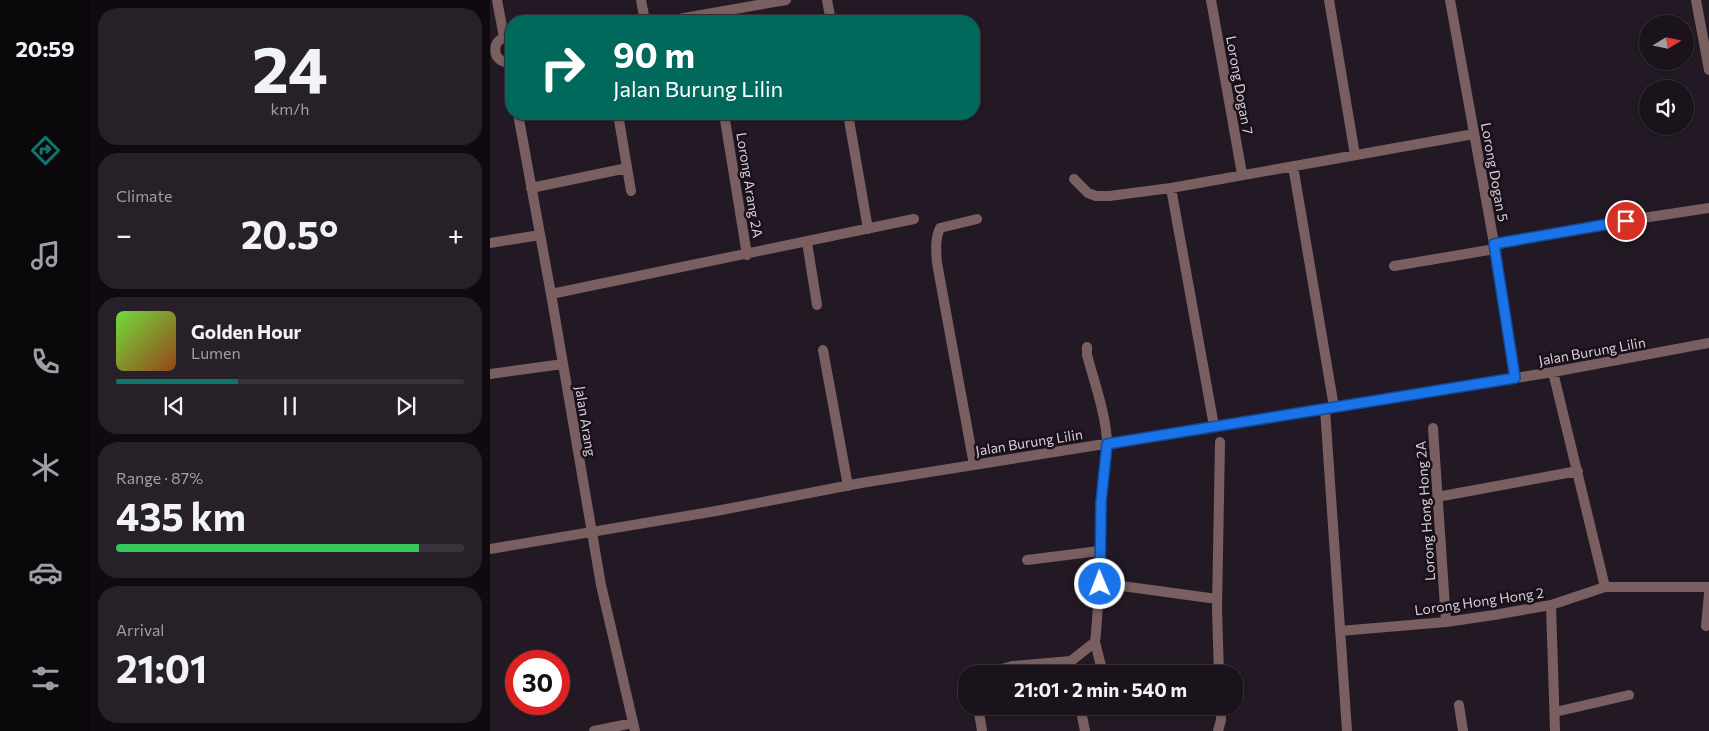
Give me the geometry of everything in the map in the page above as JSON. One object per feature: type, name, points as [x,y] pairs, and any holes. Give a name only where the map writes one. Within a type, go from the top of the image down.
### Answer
[{"type":"street","points":[[498,0],[505,26]]},
{"type":"street","points":[[641,0],[644,15]]},
{"type":"street","points":[[699,15],[786,0]]},
{"type":"street","points":[[827,0],[830,15]]},
{"type":"street","name":"Lorong Dogan 7","points":[[1211,0],[1242,174]]},
{"type":"street","points":[[1330,0],[1355,154]]},
{"type":"street","name":"Lorong Dogan 5","points":[[1450,0],[1494,247],[1515,378]]},
{"type":"street","points":[[1696,0],[1709,70]]},
{"type":"street","points":[[505,38],[496,43],[492,53],[500,60],[505,61]]},
{"type":"street","name":"Jalan Arang","points":[[519,120],[591,532],[634,727]]},
{"type":"street","points":[[619,120],[631,191]]},
{"type":"street","name":"Lorong Arang 2A","points":[[725,120],[747,255]]},
{"type":"street","points":[[849,120],[868,229]]},
{"type":"street","points":[[1074,179],[1085,191],[1096,196],[1109,196],[1171,188],[1474,134]]},
{"type":"street","points":[[1293,166],[1329,408],[1347,731]]},
{"type":"street","points":[[532,188],[627,168]]},
{"type":"street","points":[[1171,188],[1214,426]]},
{"type":"street","points":[[1394,266],[1709,208]]},
{"type":"street","points":[[551,294],[914,219]]},
{"type":"street","points":[[974,465],[937,263],[936,248],[937,234],[940,228],[977,219]]},
{"type":"street","points":[[490,243],[540,234]]},
{"type":"street","points":[[807,242],[817,304]]},
{"type":"street","name":"Jalan Burung Lilin","points":[[490,550],[848,486],[1553,372],[1709,343]]},
{"type":"street","points":[[1087,347],[1087,355],[1103,418],[1107,444],[1102,488],[1099,551],[1100,584],[1095,642],[1101,665]]},
{"type":"street","points":[[823,350],[848,486]]},
{"type":"street","points":[[490,374],[563,364]]},
{"type":"street","points":[[1553,372],[1605,587]]},
{"type":"street","name":"Lorong Hong Hong 2A","points":[[1433,428],[1446,622]]},
{"type":"street","points":[[1219,665],[1217,600],[1220,442]]},
{"type":"street","points":[[1437,497],[1578,471]]},
{"type":"street","points":[[1027,560],[1099,551]]},
{"type":"street","points":[[1100,584],[1217,600]]},
{"type":"street","name":"Lorong Hong Hong 2","points":[[1340,631],[1446,622],[1551,605],[1605,587],[1709,587]]},
{"type":"street","points":[[1706,626],[1709,594]]},
{"type":"street","points":[[1551,605],[1556,731]]},
{"type":"street","points":[[1024,665],[1071,661],[1095,642]]},
{"type":"street","points":[[1071,661],[1072,665]]},
{"type":"street","points":[[1554,712],[1629,695]]},
{"type":"street","points":[[1459,705],[1463,731]]},
{"type":"street","points":[[979,715],[982,731]]},
{"type":"street","points":[[1082,715],[1085,731]]},
{"type":"street","points":[[1218,731],[1221,715]]},
{"type":"street","points":[[594,731],[634,727]]},
{"type":"route","points":[[1100,584],[1101,502],[1107,444],[1515,378],[1494,244],[1626,221]]}]
